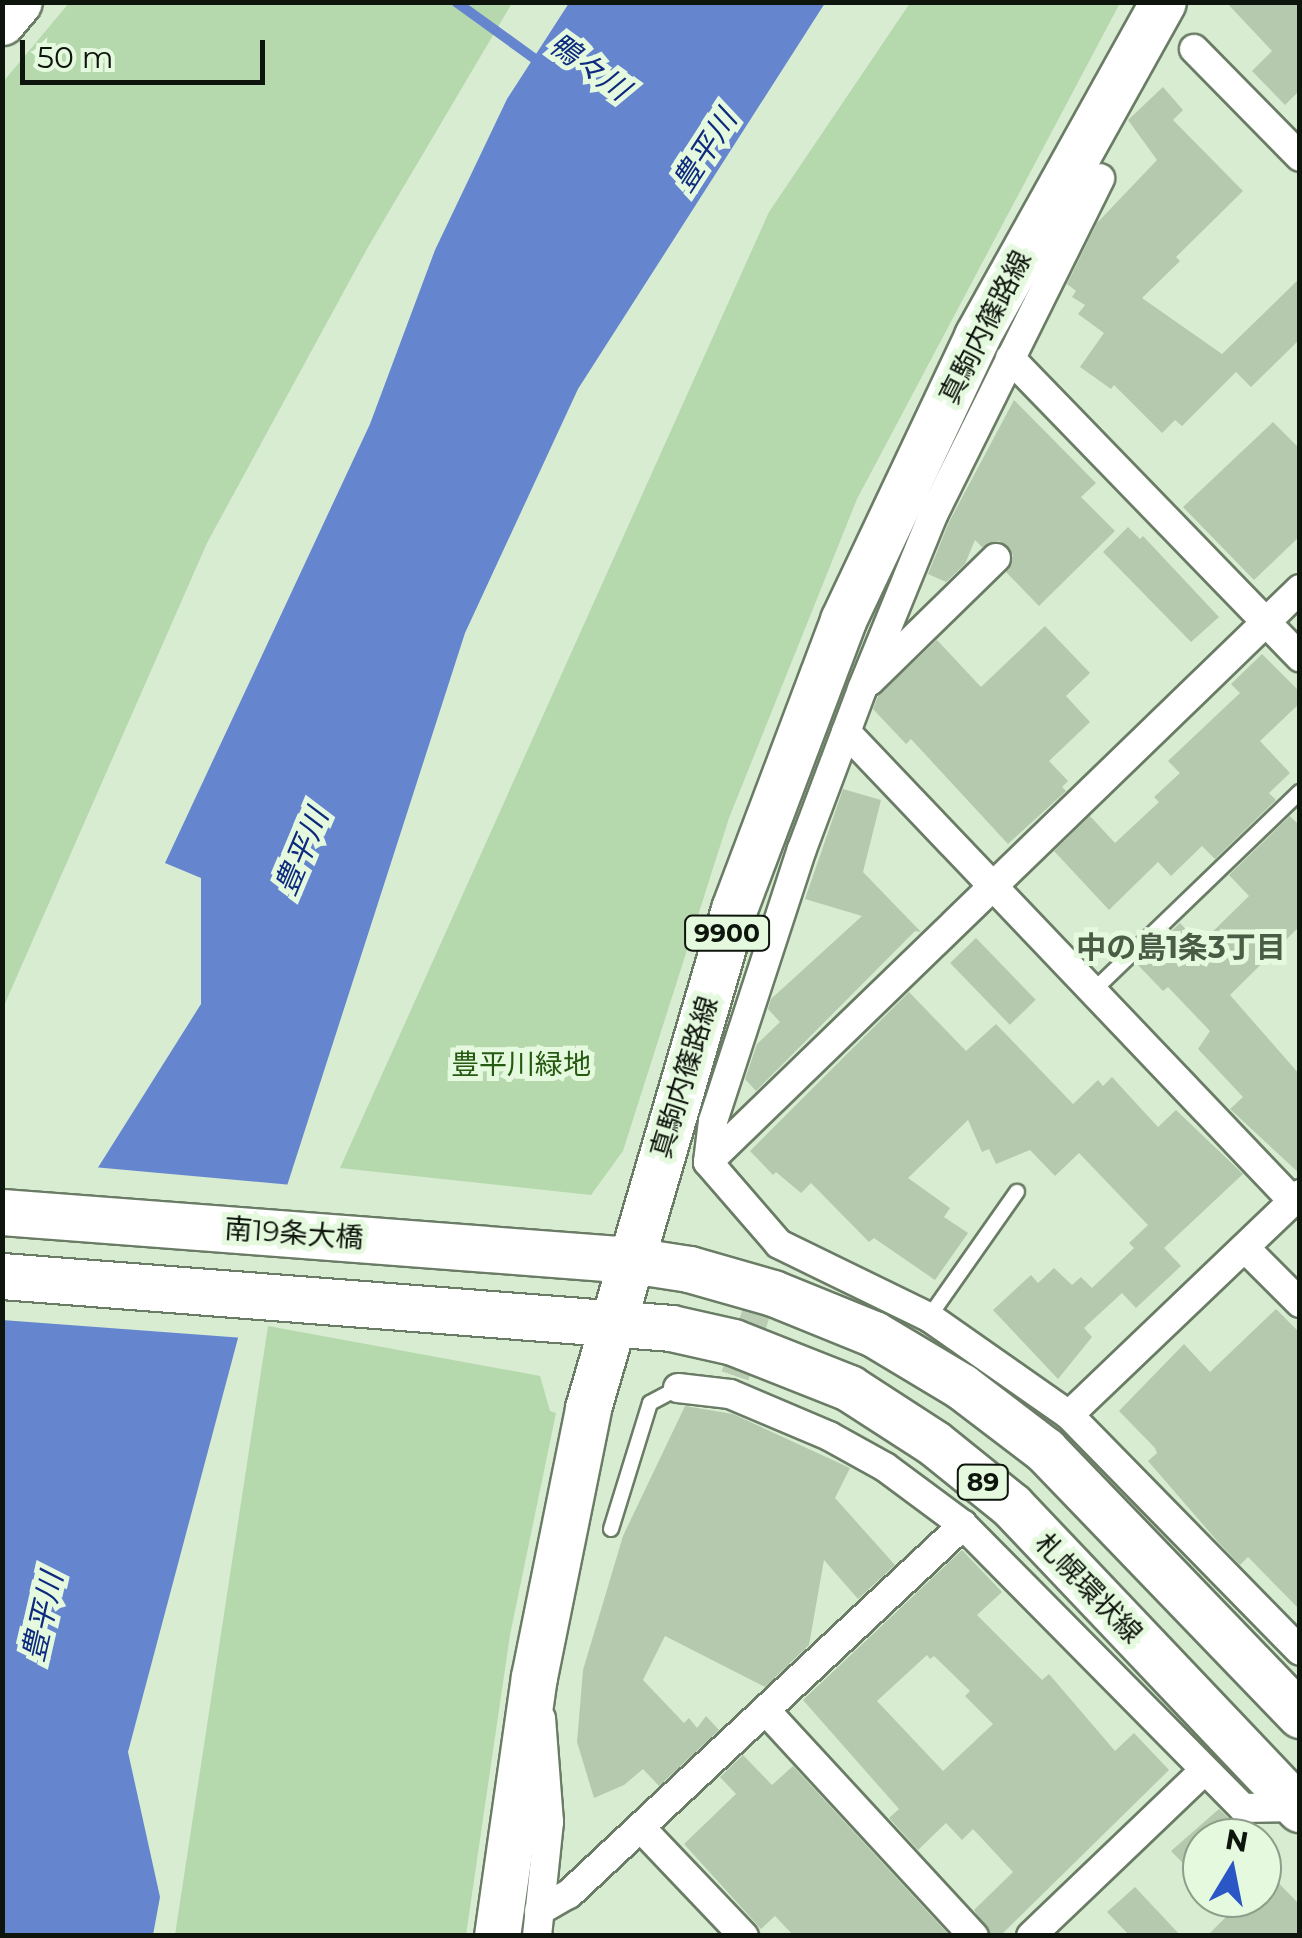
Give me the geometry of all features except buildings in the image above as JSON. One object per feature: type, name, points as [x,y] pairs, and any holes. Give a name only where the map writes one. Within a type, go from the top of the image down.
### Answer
[{"type":"main road","points":[[2,22],[19,2]]},
{"type":"main road","name":"真駒内篠路線","points":[[497,1936],[534,1677],[588,1408],[591,1320],[631,1260],[734,909],[843,620],[977,336],[1125,64],[1164,2]]},
{"type":"main road","name":"南19条大橋","points":[[2,1212],[631,1260]]},
{"type":"main road","name":"89","points":[[631,1260],[689,1269],[772,1293],[874,1334],[962,1386],[1045,1450],[1300,1716]]},
{"type":"main road","name":"89","points":[[2,1276],[591,1320]]},
{"type":"main road","name":"札幌環状線","points":[[591,1320],[733,1342],[849,1388],[934,1442],[1012,1506],[1299,1808]]},
{"type":"street","points":[[1194,49],[1300,157]]},
{"type":"street","points":[[1100,178],[933,515],[862,688],[713,1122],[708,1162],[776,1253],[929,1317],[1070,1415],[1300,1651]]},
{"type":"street","points":[[1010,358],[1300,656]]},
{"type":"street","points":[[862,688],[996,558]]},
{"type":"street","points":[[708,1162],[1300,589]]},
{"type":"street","points":[[846,732],[1296,1198],[1070,1415]]},
{"type":"street","points":[[1245,1248],[1300,1303]]},
{"type":"street","points":[[678,1388],[733,1385],[860,1452],[963,1525],[1243,1808],[1299,1808]]},
{"type":"street","points":[[538,1923],[963,1525]]},
{"type":"street","points":[[534,1677],[545,1745],[548,1822],[538,1923]]},
{"type":"street","points":[[767,1712],[974,1936]]},
{"type":"street","points":[[1031,1936],[1205,1770]]},
{"type":"street","points":[[641,1828],[744,1936]]},
{"type":"lane","points":[[1093,992],[1300,792]]},
{"type":"lane","points":[[929,1317],[1017,1192]]},
{"type":"lane","points":[[611,1529],[650,1403],[661,1393],[678,1388]]},
{"type":"green space","points":[[69,3],[512,3],[368,247],[207,543],[3,1008],[3,82]]},
{"type":"green space","name":"豊平川緑地","points":[[910,3],[1120,3],[857,499],[729,818],[623,1151],[591,1195],[340,1168],[769,212]]},
{"type":"green space","points":[[268,1326],[540,1376],[550,1411],[556,1413],[510,1635],[466,1935],[175,1935]]},
{"type":"water","name":"豊平川","points":[[569,3],[825,3],[578,389],[465,633],[238,1338],[128,1752],[160,1897],[153,1935],[3,1935],[2,1320],[201,1004],[201,878],[165,863],[370,424],[435,250],[507,99]]},
{"type":"pier","points":[[93,1167],[292,1185],[244,1338],[2,1320],[2,1311]]},
{"type":"waterway","name":"鴨々川","points":[[456,2],[542,64]]},
{"type":"tunnel","points":[[735,1376],[773,1263]]},
{"type":"district","name":"中の島1条3丁目","points":[[1181,948]]}]
